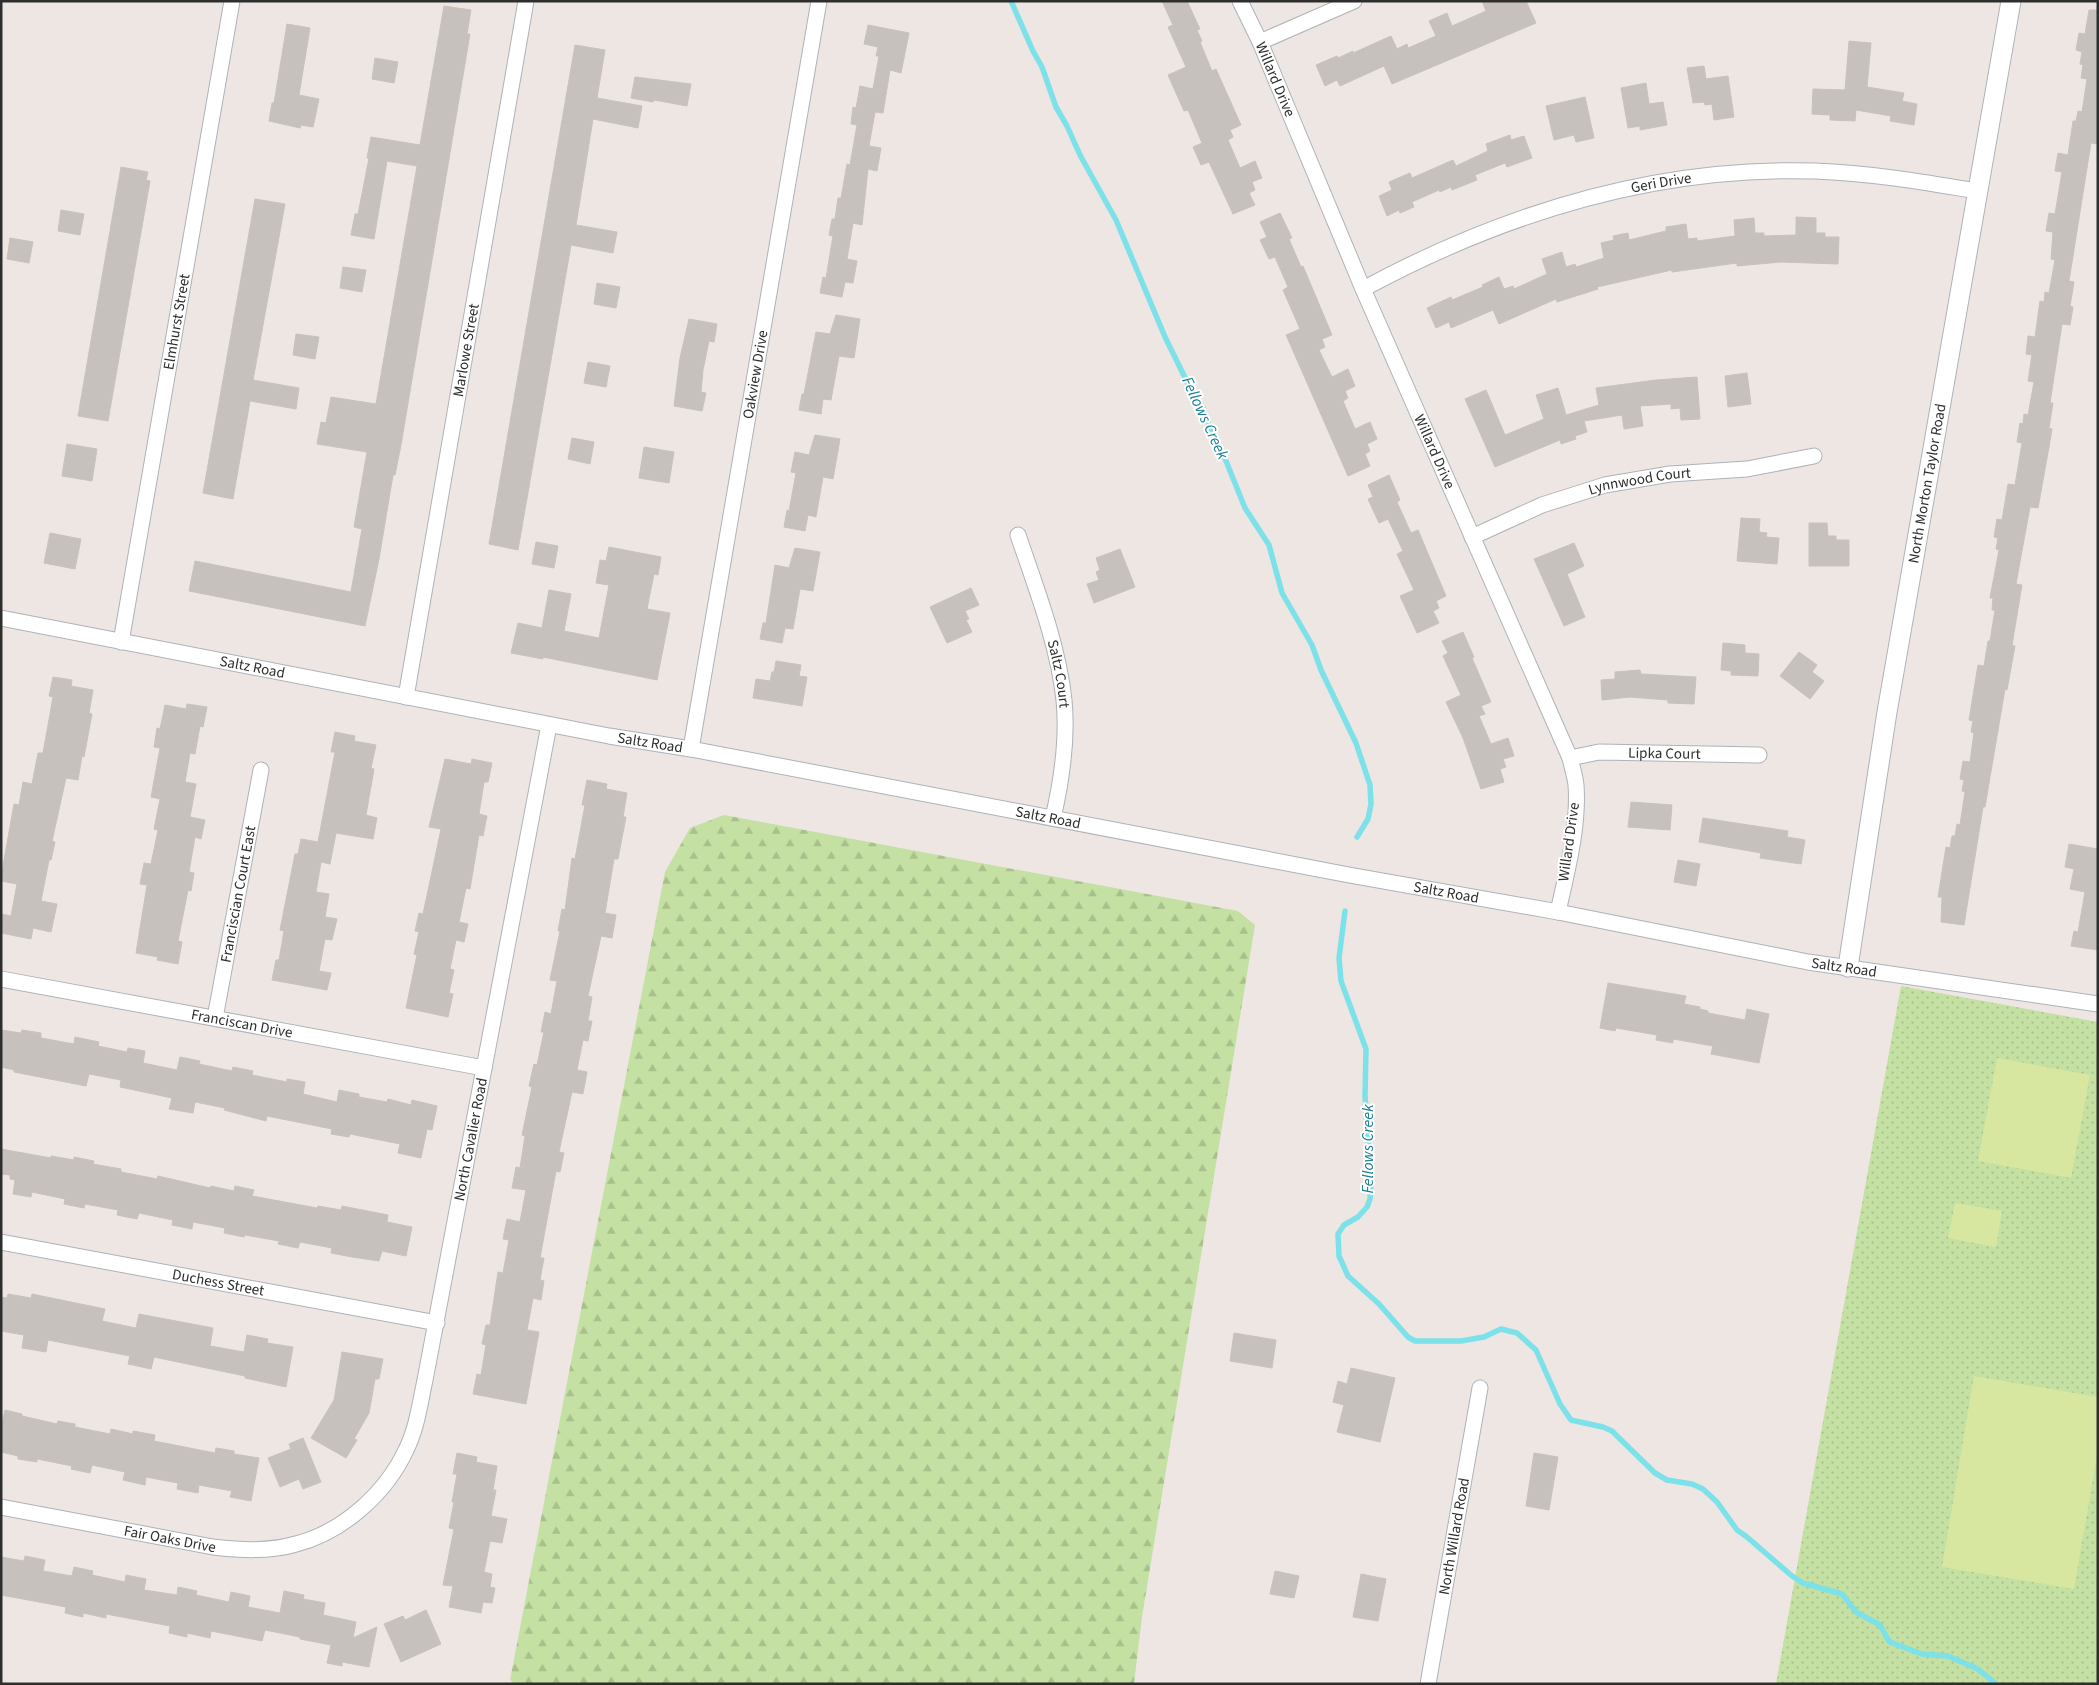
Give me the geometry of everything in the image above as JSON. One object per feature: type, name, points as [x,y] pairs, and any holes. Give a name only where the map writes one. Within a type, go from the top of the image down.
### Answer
[{"type":"street","name":"Elmhurst Street","points":[[121,642],[232,1]]},
{"type":"street","name":"Marlowe Street","points":[[406,697],[526,1]]},
{"type":"street","name":"Oakview Drive","points":[[691,748],[819,1]]},
{"type":"street","name":"Willard Drive","points":[[1240,1],[1260,42],[1363,289],[1570,758],[1576,784],[1575,816],[1566,878],[1558,912]]},
{"type":"street","points":[[1260,42],[1354,1]]},
{"type":"street","name":"North Morton Taylor Road","points":[[1848,967],[1887,712],[2011,1]]},
{"type":"street","name":"Geri Drive","points":[[1363,289],[1441,249],[1509,222],[1593,196],[1674,179],[1740,172],[1815,171],[1885,176],[1977,190]]},
{"type":"street","name":"Lynnwood Court","points":[[1472,537],[1542,505],[1605,485],[1670,474],[1747,469],[1814,456]]},
{"type":"street","name":"Saltz Court","points":[[1018,534],[1053,644],[1064,701],[1064,759],[1053,818]]},
{"type":"street","name":"Saltz Road","points":[[1,618],[549,725],[691,748],[1558,912],[1808,962],[2098,1004]]},
{"type":"street","name":"North Cavalier Road","points":[[338,1525],[352,1516],[376,1494],[394,1472],[407,1449],[415,1426],[437,1323],[549,725]]},
{"type":"street","name":"Lipka Court","points":[[1570,758],[1599,752],[1759,754]]},
{"type":"street","name":"Franciscian Court East","points":[[215,1018],[261,770]]},
{"type":"street","name":"Franciscan Drive","points":[[1,979],[484,1068]]},
{"type":"street","name":"Duchess Street","points":[[1,1242],[437,1323]]},
{"type":"street","name":"North Willard Road","points":[[1428,1684],[1480,1388]]},
{"type":"street","name":"Fair Oaks Drive","points":[[1,1507],[234,1549],[277,1548],[297,1544],[338,1525]]},
{"type":"green space","points":[[724,815],[1238,911],[1255,925],[1142,1617],[1134,1683],[515,1684],[510,1680],[665,872],[690,828]]},
{"type":"green space","points":[[1901,986],[2098,1022],[2098,1684],[1776,1684]]},
{"type":"green space","points":[[1997,1058],[2090,1075],[2071,1178],[1978,1161]]},
{"type":"green space","points":[[1955,1203],[2002,1211],[1996,1247],[1948,1238]]},
{"type":"green space","points":[[1974,1376],[2098,1397],[2098,1450],[2074,1589],[1942,1567]]},
{"type":"building","points":[[1162,1],[1187,1],[1200,29],[1197,30],[1202,41],[1200,42],[1212,71],[1216,69],[1241,125],[1230,130],[1233,137],[1228,140],[1240,168],[1255,161],[1262,178],[1252,182],[1255,190],[1249,193],[1255,205],[1233,214],[1209,162],[1201,165],[1193,147],[1202,143],[1188,110],[1184,111],[1168,75],[1186,67],[1168,27],[1173,25]]},
{"type":"building","points":[[1482,1],[1526,1],[1536,23],[1392,84],[1384,66],[1340,86],[1337,80],[1325,86],[1316,65],[1337,56],[1338,58],[1353,51],[1353,53],[1391,36],[1397,49],[1407,44],[1408,48],[1436,36],[1429,21],[1447,13],[1452,26],[1486,11]]},
{"type":"building","points":[[444,6],[471,10],[467,34],[470,34],[401,445],[395,475],[393,475],[379,559],[365,626],[189,591],[195,561],[351,592],[362,529],[354,527],[367,452],[317,444],[321,422],[326,423],[331,397],[376,404],[417,166],[387,161],[374,239],[351,235],[355,214],[358,214],[369,158],[367,158],[371,137],[420,145]]},
{"type":"building","points":[[2089,10],[2098,10],[2098,144],[2091,143],[2069,281],[2074,282],[2070,306],[2073,307],[2070,325],[2062,324],[2050,403],[2053,403],[2049,428],[2052,429],[2049,447],[2038,508],[2030,507],[2016,584],[2022,585],[2012,645],[2015,646],[2007,690],[2005,689],[1985,807],[1983,807],[1964,925],[1941,922],[1942,897],[1938,897],[1946,847],[1950,848],[1957,824],[1960,825],[1965,792],[1962,791],[1964,780],[1960,779],[1963,761],[1970,762],[1974,733],[1971,732],[1973,721],[1969,720],[1978,665],[1984,666],[1995,610],[1992,610],[1993,598],[1990,598],[1999,550],[1996,549],[1998,538],[1994,537],[1997,519],[2002,520],[2008,484],[2015,485],[2022,443],[2017,442],[2020,423],[2023,424],[2024,414],[2028,415],[2034,382],[2028,381],[2032,355],[2026,354],[2028,336],[2035,337],[2040,301],[2044,302],[2045,292],[2049,293],[2055,260],[2051,259],[2053,232],[2046,231],[2049,213],[2055,214],[2062,172],[2055,171],[2058,153],[2068,155],[2073,121],[2076,121],[2078,111],[2082,112],[2087,79],[2081,78],[2083,65],[2080,64],[2082,52],[2076,50],[2079,33],[2085,34]]},
{"type":"building","points":[[287,24],[310,28],[299,95],[319,99],[313,127],[301,125],[300,128],[269,121],[272,103],[274,103]]},
{"type":"building","points":[[868,25],[909,33],[901,73],[890,70],[883,113],[875,112],[869,146],[881,148],[877,171],[868,169],[862,225],[853,223],[847,259],[857,261],[853,283],[845,282],[842,297],[820,293],[823,277],[826,278],[833,236],[829,235],[832,219],[835,219],[838,198],[841,198],[847,164],[850,165],[857,125],[851,124],[853,107],[856,108],[860,86],[873,89],[879,56],[876,56],[878,47],[864,44]]},
{"type":"building","points":[[1849,41],[1871,43],[1867,87],[1904,93],[1902,101],[1917,104],[1914,125],[1890,121],[1891,116],[1856,110],[1855,121],[1830,120],[1830,115],[1812,114],[1813,89],[1845,90]]},
{"type":"building","points":[[575,45],[605,50],[597,98],[642,106],[638,128],[593,119],[576,225],[617,232],[613,253],[571,245],[518,550],[489,544]]},
{"type":"building","points":[[375,58],[398,62],[394,83],[372,79]]},
{"type":"building","points":[[1704,66],[1706,79],[1728,76],[1734,117],[1714,120],[1712,104],[1705,105],[1704,102],[1693,103],[1687,68]]},
{"type":"building","points":[[635,77],[691,84],[687,106],[631,98]]},
{"type":"building","points":[[1646,83],[1649,104],[1663,102],[1667,125],[1640,130],[1640,126],[1628,128],[1621,88]]},
{"type":"building","points":[[1585,97],[1594,138],[1576,142],[1574,135],[1554,140],[1546,106]]},
{"type":"building","points":[[1510,135],[1511,140],[1524,136],[1532,158],[1507,167],[1505,163],[1475,175],[1477,180],[1452,190],[1451,187],[1440,192],[1439,190],[1412,202],[1414,207],[1400,213],[1399,210],[1387,216],[1379,196],[1392,190],[1389,182],[1410,173],[1412,178],[1453,160],[1456,166],[1488,151],[1486,144]]},
{"type":"building","points":[[121,167],[148,172],[146,180],[150,181],[108,421],[78,416]]},
{"type":"building","points":[[255,199],[285,204],[253,380],[299,388],[296,409],[250,401],[233,499],[203,493]]},
{"type":"building","points":[[61,210],[84,214],[80,235],[58,231]]},
{"type":"building","points":[[1280,213],[1292,238],[1289,239],[1301,267],[1303,266],[1332,335],[1322,339],[1325,347],[1319,350],[1332,377],[1348,369],[1355,386],[1345,391],[1348,398],[1343,401],[1355,429],[1370,422],[1377,439],[1367,444],[1370,451],[1365,454],[1370,466],[1348,476],[1286,335],[1300,329],[1283,290],[1288,287],[1275,257],[1269,259],[1260,240],[1267,237],[1260,222]]},
{"type":"building","points":[[1796,217],[1816,218],[1816,233],[1825,233],[1825,237],[1839,237],[1838,264],[1781,262],[1737,266],[1737,263],[1672,272],[1672,270],[1597,287],[1598,289],[1557,302],[1556,299],[1499,324],[1493,310],[1451,328],[1449,322],[1436,328],[1427,308],[1451,297],[1452,300],[1483,287],[1482,285],[1499,277],[1504,289],[1513,286],[1514,289],[1547,274],[1542,259],[1562,252],[1566,267],[1575,264],[1576,267],[1604,258],[1601,243],[1614,240],[1613,236],[1628,233],[1629,240],[1666,231],[1666,227],[1686,224],[1688,239],[1697,238],[1697,241],[1735,236],[1734,220],[1754,218],[1755,233],[1764,233],[1764,236],[1796,235]]},
{"type":"building","points":[[10,238],[33,242],[29,263],[7,259]]},
{"type":"building","points":[[343,267],[366,270],[362,292],[340,288]]},
{"type":"building","points":[[597,283],[620,287],[616,308],[594,304]]},
{"type":"building","points":[[836,315],[860,319],[854,358],[839,356],[831,400],[823,399],[821,414],[799,410],[816,332],[830,334]]},
{"type":"building","points":[[689,319],[717,324],[714,342],[709,341],[703,370],[701,392],[706,393],[702,411],[674,406],[680,358]]},
{"type":"building","points":[[296,334],[319,337],[315,359],[293,355]]},
{"type":"building","points":[[588,362],[610,366],[606,387],[584,383]]},
{"type":"building","points":[[1747,373],[1751,404],[1728,407],[1725,376]]},
{"type":"building","points":[[1697,377],[1700,419],[1681,420],[1680,408],[1671,409],[1671,404],[1640,406],[1643,426],[1624,429],[1622,415],[1584,421],[1587,432],[1575,436],[1576,439],[1561,444],[1560,440],[1495,467],[1465,399],[1486,390],[1505,435],[1544,419],[1536,395],[1558,388],[1566,415],[1599,405],[1596,388]]},
{"type":"building","points":[[815,435],[840,439],[833,479],[823,477],[816,517],[808,515],[805,531],[784,527],[796,473],[791,472],[795,452],[809,455]]},
{"type":"building","points":[[572,438],[594,442],[590,464],[568,459]]},
{"type":"building","points":[[67,444],[97,449],[92,481],[62,476]]},
{"type":"building","points":[[644,447],[674,452],[669,483],[639,478]]},
{"type":"building","points":[[1389,475],[1400,500],[1397,502],[1411,533],[1418,530],[1446,596],[1436,601],[1439,608],[1433,611],[1439,623],[1417,633],[1400,596],[1414,590],[1397,554],[1403,551],[1388,519],[1379,523],[1368,499],[1373,497],[1368,485]]},
{"type":"building","points":[[1741,518],[1760,519],[1759,532],[1767,533],[1766,537],[1779,538],[1777,564],[1737,561]]},
{"type":"building","points":[[1809,523],[1827,523],[1828,536],[1836,536],[1836,540],[1849,540],[1849,566],[1809,566]]},
{"type":"building","points":[[50,533],[81,539],[75,569],[44,563]]},
{"type":"building","points":[[536,542],[558,546],[554,568],[532,564]]},
{"type":"building","points":[[1574,543],[1584,566],[1567,574],[1585,617],[1564,626],[1534,559]]},
{"type":"building","points":[[609,547],[661,557],[658,575],[654,574],[647,609],[670,613],[657,680],[543,657],[543,659],[511,653],[518,623],[542,628],[549,590],[571,594],[564,631],[599,638],[609,585],[596,583],[600,560],[606,561]]},
{"type":"building","points":[[795,548],[820,552],[813,591],[800,589],[793,629],[785,628],[782,643],[760,639],[763,623],[766,623],[775,565],[789,568]]},
{"type":"building","points":[[1120,549],[1135,587],[1094,603],[1087,584],[1099,580],[1096,572],[1100,570],[1096,558]]},
{"type":"building","points":[[971,588],[979,605],[965,611],[969,619],[966,620],[972,632],[947,643],[930,607]]},
{"type":"building","points":[[1463,632],[1491,702],[1481,706],[1485,714],[1479,716],[1491,744],[1508,738],[1514,756],[1503,759],[1506,767],[1500,769],[1504,782],[1481,789],[1463,738],[1446,702],[1461,695],[1443,656],[1448,653],[1442,641]]},
{"type":"building","points":[[1723,643],[1745,645],[1745,653],[1759,654],[1758,676],[1731,675],[1731,671],[1721,670]]},
{"type":"building","points":[[1799,652],[1817,665],[1812,672],[1824,681],[1810,699],[1780,676]]},
{"type":"building","points":[[776,661],[801,665],[799,676],[807,677],[802,706],[753,698],[756,679],[770,681]]},
{"type":"building","points":[[1640,670],[1641,674],[1696,677],[1694,704],[1668,703],[1668,700],[1630,697],[1602,700],[1601,680],[1615,679],[1615,672]]},
{"type":"building","points":[[53,677],[72,680],[71,686],[93,690],[89,713],[92,714],[78,780],[66,778],[52,841],[55,842],[51,860],[49,860],[41,901],[57,904],[51,932],[33,928],[31,939],[1,933],[1,914],[11,916],[17,884],[1,881],[1,877],[14,804],[19,805],[23,782],[32,784],[38,753],[43,753],[53,697],[49,696]]},
{"type":"building","points":[[187,704],[207,707],[203,727],[200,726],[195,754],[190,753],[185,782],[196,784],[190,817],[205,820],[201,839],[195,837],[189,872],[194,873],[191,891],[188,890],[178,941],[182,942],[178,964],[157,960],[158,957],[136,953],[147,885],[140,884],[144,863],[151,864],[158,830],[154,829],[160,799],[151,797],[160,748],[154,747],[157,728],[160,729],[165,705],[186,709]]},
{"type":"building","points":[[335,732],[355,736],[354,741],[376,745],[371,768],[374,769],[366,815],[377,818],[373,839],[336,833],[330,864],[321,862],[316,892],[329,894],[325,917],[337,919],[332,940],[325,939],[319,971],[331,973],[327,990],[272,980],[276,960],[279,960],[284,931],[280,930],[295,854],[298,854],[301,839],[318,842],[335,752],[331,752]]},
{"type":"building","points":[[445,759],[471,764],[472,759],[492,763],[488,782],[484,782],[479,814],[487,816],[483,836],[479,835],[470,889],[466,888],[459,922],[468,924],[464,942],[456,940],[450,969],[454,970],[449,993],[453,994],[448,1017],[406,1008],[417,955],[414,954],[419,932],[415,931],[419,913],[423,914],[441,829],[429,827]]},
{"type":"building","points":[[587,780],[607,784],[606,789],[627,793],[623,817],[626,817],[618,859],[614,859],[605,913],[616,915],[612,938],[601,936],[588,996],[592,997],[588,1021],[592,1021],[588,1041],[583,1040],[577,1070],[587,1072],[583,1094],[572,1092],[559,1152],[564,1153],[560,1172],[556,1171],[540,1258],[544,1258],[540,1280],[544,1281],[541,1300],[533,1298],[527,1330],[539,1332],[526,1404],[473,1394],[477,1374],[481,1375],[486,1345],[482,1344],[486,1325],[490,1325],[498,1272],[503,1273],[509,1240],[503,1239],[507,1219],[520,1222],[526,1190],[512,1188],[516,1167],[520,1168],[525,1136],[522,1135],[532,1087],[529,1086],[534,1064],[537,1065],[544,1032],[541,1032],[545,1012],[551,1014],[557,981],[550,980],[560,931],[558,931],[562,909],[565,910],[572,858],[575,859],[585,805],[582,805]]},
{"type":"building","points":[[1631,802],[1672,805],[1670,830],[1628,827]]},
{"type":"building","points":[[1703,818],[1788,831],[1787,837],[1805,840],[1801,864],[1760,858],[1761,853],[1699,842]]},
{"type":"building","points":[[2069,844],[2098,849],[2098,950],[2071,946],[2074,931],[2078,932],[2085,892],[2070,889],[2074,869],[2065,867]]},
{"type":"building","points":[[1678,860],[1700,864],[1696,886],[1674,882]]},
{"type":"building","points":[[1608,983],[1686,996],[1684,1004],[1700,1007],[1700,1009],[1708,1011],[1708,1013],[1745,1020],[1747,1009],[1769,1014],[1759,1063],[1711,1054],[1713,1046],[1673,1039],[1673,1043],[1656,1040],[1657,1035],[1616,1028],[1615,1031],[1600,1028]]},
{"type":"building","points":[[1,1030],[21,1033],[22,1030],[41,1033],[41,1038],[74,1044],[75,1037],[99,1042],[98,1046],[127,1052],[128,1048],[145,1051],[143,1063],[177,1070],[180,1057],[200,1061],[199,1064],[232,1071],[233,1067],[253,1071],[252,1075],[287,1082],[287,1079],[305,1082],[303,1094],[337,1102],[339,1090],[359,1094],[359,1097],[387,1102],[388,1099],[411,1105],[412,1100],[437,1106],[432,1130],[427,1129],[421,1158],[398,1153],[400,1144],[350,1134],[349,1137],[331,1134],[332,1129],[267,1116],[266,1121],[224,1110],[225,1108],[195,1102],[193,1113],[169,1109],[172,1098],[120,1087],[121,1080],[89,1074],[86,1086],[14,1072],[14,1070],[1,1067]]},
{"type":"building","points":[[1,1149],[51,1158],[51,1156],[74,1160],[74,1157],[94,1161],[93,1164],[121,1169],[121,1172],[157,1179],[158,1176],[210,1188],[211,1186],[234,1191],[235,1186],[254,1190],[252,1196],[317,1208],[318,1206],[341,1210],[342,1206],[388,1215],[387,1222],[412,1227],[406,1256],[382,1251],[379,1261],[352,1257],[331,1253],[332,1248],[300,1242],[298,1248],[278,1244],[279,1241],[224,1233],[225,1228],[193,1222],[192,1229],[172,1225],[173,1220],[139,1213],[137,1219],[117,1215],[118,1210],[85,1204],[84,1208],[64,1204],[65,1199],[32,1192],[31,1197],[13,1194],[15,1180],[10,1179],[10,1175],[1,1174]]},
{"type":"building","points":[[8,1294],[31,1298],[32,1294],[105,1309],[102,1321],[136,1328],[139,1314],[213,1328],[210,1346],[244,1352],[247,1335],[268,1339],[267,1343],[293,1347],[286,1387],[245,1378],[245,1376],[154,1357],[151,1369],[128,1364],[130,1356],[48,1340],[46,1352],[22,1348],[24,1335],[1,1331],[1,1297],[7,1298]]},
{"type":"building","points":[[1234,1333],[1276,1340],[1272,1368],[1230,1361]]},
{"type":"building","points":[[342,1352],[383,1359],[379,1379],[375,1379],[369,1413],[354,1439],[357,1440],[346,1458],[311,1438],[334,1400]]},
{"type":"building","points":[[1351,1368],[1395,1378],[1380,1442],[1337,1432],[1344,1405],[1333,1402],[1338,1381],[1347,1384]]},
{"type":"building","points":[[5,1410],[57,1424],[58,1421],[75,1424],[75,1427],[110,1434],[111,1429],[133,1434],[133,1431],[155,1435],[154,1441],[215,1453],[216,1448],[234,1451],[234,1454],[259,1458],[251,1501],[230,1497],[232,1491],[199,1485],[198,1493],[177,1489],[178,1483],[146,1477],[145,1485],[123,1480],[125,1472],[92,1465],[90,1473],[71,1469],[72,1466],[37,1459],[37,1462],[18,1459],[18,1456],[1,1452],[1,1427]]},
{"type":"building","points":[[303,1438],[321,1482],[303,1489],[299,1479],[280,1487],[268,1458],[291,1449],[289,1444]]},
{"type":"building","points":[[457,1453],[477,1457],[476,1462],[497,1466],[493,1490],[496,1490],[491,1516],[507,1519],[502,1543],[490,1541],[484,1572],[492,1574],[490,1587],[495,1588],[492,1603],[483,1602],[481,1613],[449,1607],[453,1586],[443,1585],[454,1529],[449,1528],[457,1474],[453,1474]]},
{"type":"building","points":[[1534,1453],[1558,1457],[1549,1510],[1526,1506]]},
{"type":"building","points":[[25,1556],[45,1560],[43,1571],[72,1576],[74,1567],[93,1571],[92,1575],[125,1582],[126,1575],[146,1579],[144,1590],[177,1595],[178,1587],[197,1591],[196,1595],[229,1602],[231,1592],[250,1596],[248,1607],[280,1613],[284,1591],[304,1595],[303,1599],[325,1603],[323,1615],[356,1622],[353,1638],[377,1627],[369,1667],[342,1662],[342,1666],[327,1663],[331,1645],[265,1630],[262,1641],[211,1631],[210,1638],[187,1633],[187,1637],[169,1633],[170,1626],[106,1614],[106,1618],[83,1613],[83,1617],[65,1613],[66,1607],[1,1595],[1,1557],[24,1561]]},
{"type":"building","points":[[1275,1571],[1299,1576],[1294,1598],[1270,1594]]},
{"type":"building","points":[[1361,1574],[1386,1579],[1378,1621],[1353,1617]]},
{"type":"building","points":[[426,1610],[441,1644],[401,1662],[384,1624],[403,1616],[405,1620]]},
{"type":"waterway","name":"Fellows Creek","points":[[1011,1],[1042,67],[1056,107],[1116,220],[1165,337],[1195,398],[1203,408],[1212,435],[1222,451],[1245,508],[1269,545],[1282,593],[1312,645],[1321,670],[1356,743],[1370,785],[1371,804],[1368,819],[1357,837]]},
{"type":"waterway","name":"Fellows Creek","points":[[1345,911],[1339,958],[1341,981],[1366,1049],[1365,1096],[1371,1182],[1370,1199],[1367,1207],[1358,1217],[1344,1225],[1338,1234],[1339,1256],[1348,1276],[1379,1304],[1408,1337],[1415,1341],[1461,1341],[1484,1337],[1501,1329],[1517,1333],[1536,1350],[1560,1404],[1571,1420],[1603,1427],[1612,1431],[1655,1473],[1667,1480],[1692,1484],[1703,1489],[1717,1502],[1737,1530],[1792,1576],[1803,1583],[1842,1594],[1856,1612],[1880,1625],[1890,1642],[1922,1654],[1948,1656],[1978,1669],[1996,1684]]}]
